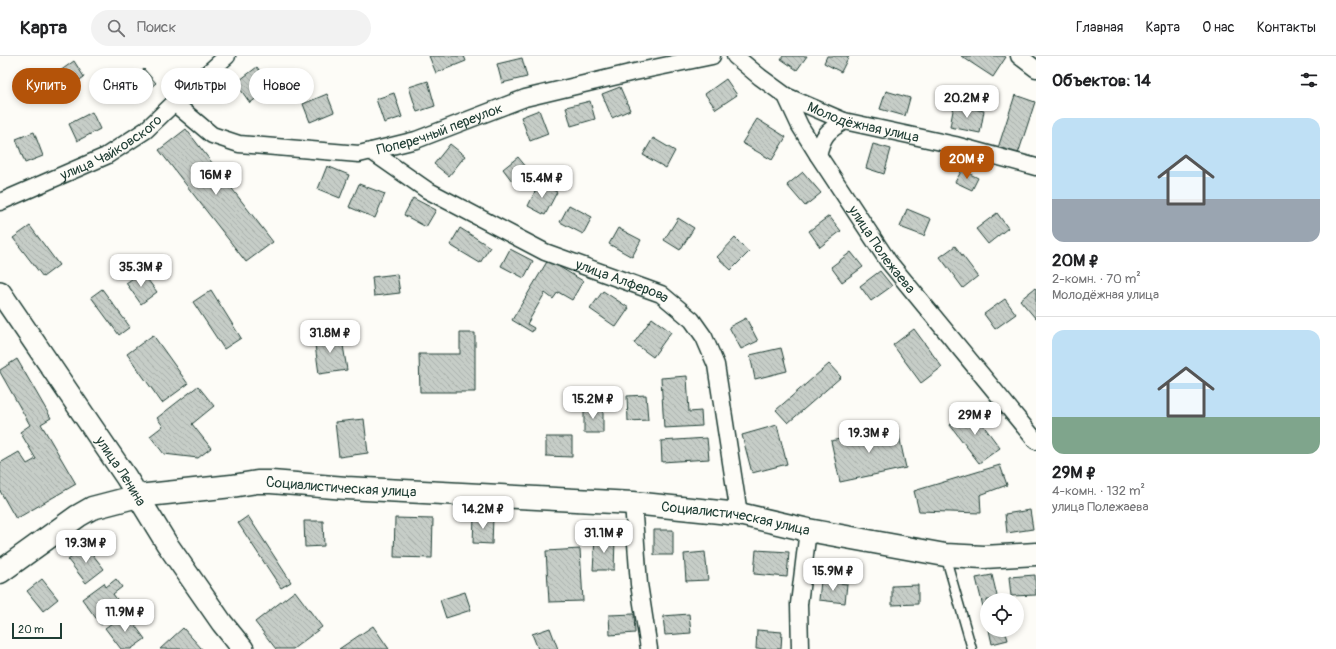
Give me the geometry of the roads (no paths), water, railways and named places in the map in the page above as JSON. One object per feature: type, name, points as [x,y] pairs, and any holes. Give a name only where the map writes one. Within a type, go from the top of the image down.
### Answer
[{"type":"main road","name":"Социалистическая улица","points":[[0,572],[81,513],[96,507],[138,496],[266,482],[346,488],[633,504],[739,514],[808,530],[945,555],[984,557],[1036,554]]},
{"type":"street","name":"улица Чайковского","points":[[213,68],[227,56]]},
{"type":"street","name":"Поперечный переулок","points":[[175,104],[212,135],[239,144],[359,154],[416,140],[525,98],[630,73],[712,56]]},
{"type":"street","name":"улица Полежаева","points":[[735,56],[786,96],[800,126],[818,155],[888,260],[1036,441]]},
{"type":"street","points":[[1019,56],[1036,69]]},
{"type":"street","name":"Молодёжная улица","points":[[786,96],[844,121],[955,145],[1036,167]]},
{"type":"street","name":"улица Чайковского","points":[[0,202],[106,156],[146,130],[173,104]]},
{"type":"street","points":[[818,155],[824,136],[844,121]]},
{"type":"street","name":"улица Алферова","points":[[372,151],[434,193],[545,252],[661,294],[692,320],[704,337],[716,365],[739,514]]},
{"type":"street","name":"улица Ленина","points":[[0,292],[126,477],[167,544],[238,647]]},
{"type":"street","points":[[633,504],[639,584],[649,649]]},
{"type":"street","points":[[800,649],[799,604],[808,530]]},
{"type":"lane","points":[[945,555],[972,649]]}]
